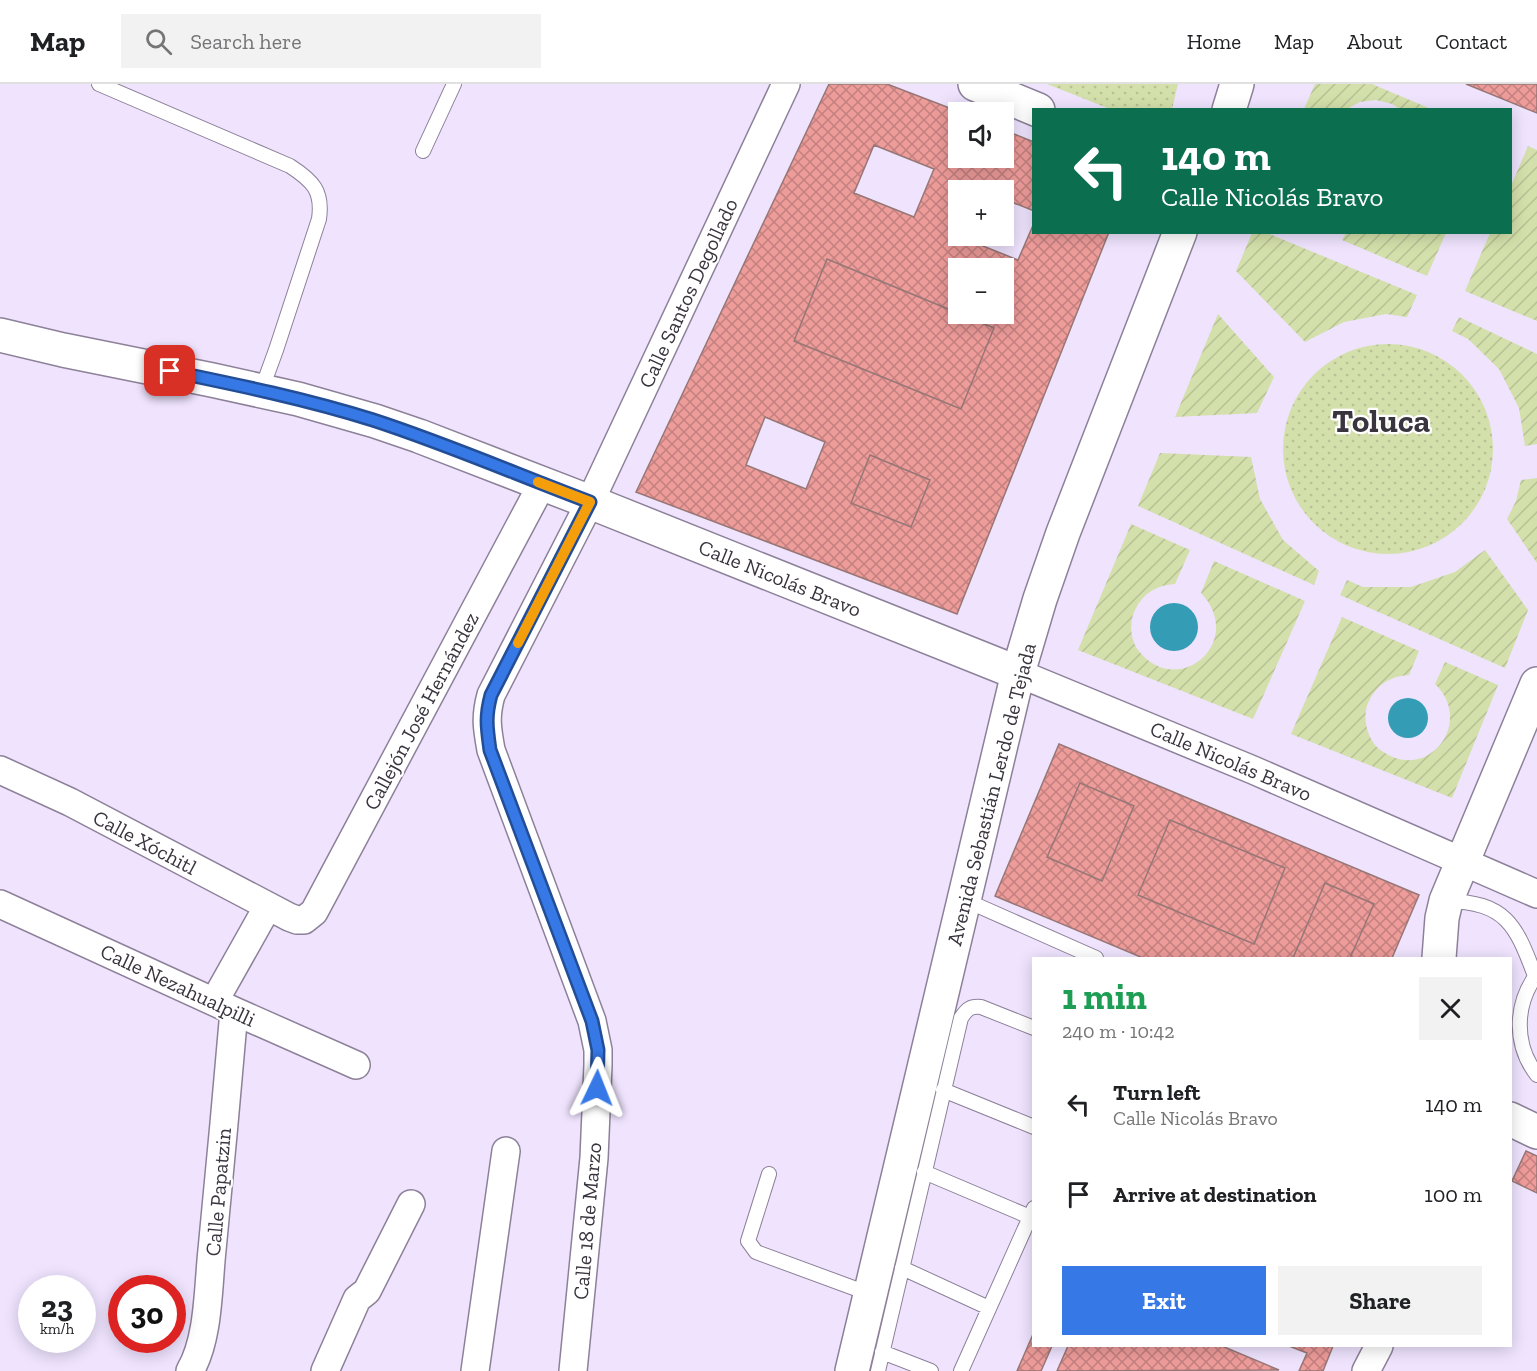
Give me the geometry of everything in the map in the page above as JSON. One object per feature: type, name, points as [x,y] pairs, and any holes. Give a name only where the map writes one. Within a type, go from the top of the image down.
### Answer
[{"type":"main road","points":[[975,84],[1033,108]]},
{"type":"main road","points":[[1230,108],[1237,84]]},
{"type":"main road","name":"Avenida Sebastián Lerdo de Tejada","points":[[852,1371],[1018,673],[1063,533],[1179,234]]},
{"type":"main road","name":"Calle Nicolás Bravo","points":[[0,335],[298,399],[375,421],[590,502],[1018,673]]},
{"type":"main road","points":[[1439,957],[1442,918],[1446,901],[1537,684]]},
{"type":"main road","points":[[1512,1120],[1537,1132]]},
{"type":"street","name":"Calle Santos Degollado","points":[[590,502],[785,84]]},
{"type":"street","name":"Callejón José Hernández","points":[[278,911],[297,920],[304,920],[314,912],[542,484]]},
{"type":"street","name":"Calle 18 de Marzo","points":[[573,1371],[594,1158],[598,1050],[592,1021],[490,750],[486,725],[491,695],[590,502]]},
{"type":"street","name":"Calle Nicolás Bravo","points":[[1018,673],[1253,770],[1537,894]]},
{"type":"street","name":"Calle Xóchitl","points":[[0,770],[70,802],[278,911]]},
{"type":"street","name":"Calle Nezahualpilli","points":[[0,904],[356,1065]]},
{"type":"street","points":[[224,1007],[278,911]]},
{"type":"street","name":"Calle Papatzin","points":[[190,1371],[202,1345],[206,1318],[221,1158],[224,1007]]},
{"type":"street","points":[[475,1371],[506,1151]]},
{"type":"street","points":[[325,1371],[357,1299],[367,1291],[411,1204]]},
{"type":"street","points":[[1366,1371],[1378,1347]]},
{"type":"lane","points":[[99,84],[290,166],[313,183],[321,206],[319,219],[261,391]]},
{"type":"lane","points":[[423,151],[454,84]]},
{"type":"lane","points":[[964,900],[1094,957]]},
{"type":"lane","points":[[1446,901],[1479,904],[1494,910],[1508,921],[1519,935],[1536,975],[1521,1009],[1519,1028],[1522,1047],[1529,1065],[1537,1075]]},
{"type":"lane","points":[[878,1371],[961,1018],[967,1009],[981,1007],[1032,1027]]},
{"type":"lane","points":[[943,1090],[1032,1126]]},
{"type":"lane","points":[[924,1172],[1032,1212],[961,1371]]},
{"type":"lane","points":[[769,1173],[748,1241],[756,1252],[870,1294]]},
{"type":"lane","points":[[902,1268],[989,1308]]},
{"type":"lane","points":[[882,1352],[931,1371]]},
{"type":"green space","points":[[1047,84],[1178,84],[1172,108],[1107,108]]},
{"type":"green space","points":[[1315,84],[1372,84],[1429,108],[1398,108],[1376,100],[1360,102],[1349,108],[1304,108]]},
{"type":"green space","points":[[1528,146],[1537,150],[1537,321],[1465,291],[1490,234],[1512,234],[1512,184]]},
{"type":"green space","points":[[1252,234],[1269,234],[1417,295],[1407,317],[1386,314],[1344,322],[1305,342],[1236,271]]},
{"type":"green space","points":[[1345,234],[1446,234],[1427,276],[1342,240]]},
{"type":"green space","points":[[1218,314],[1274,377],[1257,413],[1175,417]]},
{"type":"green space","points":[[1459,317],[1537,354],[1537,444],[1525,446],[1519,408],[1499,369],[1468,339],[1452,331]]},
{"type":"green space","points":[[1378,344],[1398,344],[1419,348],[1438,356],[1469,382],[1481,399],[1489,418],[1493,449],[1489,480],[1481,499],[1455,530],[1438,542],[1419,550],[1398,554],[1378,554],[1357,550],[1338,542],[1307,516],[1295,499],[1287,480],[1283,459],[1283,439],[1287,418],[1295,399],[1321,368],[1338,356],[1357,348]]},
{"type":"green space","points":[[1160,453],[1251,457],[1260,499],[1283,540],[1319,571],[1314,585],[1138,506]]},
{"type":"green space","points":[[1537,478],[1537,563],[1507,519],[1516,501],[1521,480]]},
{"type":"green space","points":[[1131,524],[1190,550],[1175,584],[1151,591],[1138,604],[1133,615],[1131,630],[1135,646],[1154,664],[1171,670],[1187,667],[1201,659],[1212,646],[1216,630],[1213,612],[1201,593],[1214,561],[1305,601],[1253,719],[1078,650]]},
{"type":"green space","points":[[1485,550],[1528,610],[1505,668],[1340,595],[1347,580],[1363,587],[1411,587],[1455,572]]},
{"type":"green space","points":[[1342,617],[1419,651],[1409,675],[1385,682],[1372,695],[1366,708],[1368,732],[1379,749],[1385,753],[1402,760],[1417,759],[1431,753],[1442,743],[1448,729],[1450,714],[1446,699],[1435,684],[1445,662],[1498,685],[1452,798],[1291,734]]},
{"type":"water","points":[[1174,603],[1191,610],[1198,627],[1191,644],[1174,651],[1157,644],[1150,627],[1157,610]]},
{"type":"water","points":[[1408,698],[1422,704],[1428,718],[1422,732],[1408,738],[1394,732],[1388,718],[1394,704]]},
{"type":"building","points":[[829,84],[887,84],[948,107],[948,168],[1014,168],[1014,134],[1032,141],[1032,210],[1014,203],[1014,180],[948,180],[948,246],[983,246],[1013,258],[948,258],[948,309],[827,259],[794,341],[961,409],[994,328],[984,324],[1014,324],[1014,258],[1018,260],[1032,228],[1032,234],[1108,234],[957,614],[636,492]],"holes":[[[874,145],[934,169],[914,217],[854,193]],[[765,417],[825,442],[806,489],[746,465]],[[870,455],[930,480],[911,527],[851,503]]]},
{"type":"building","points":[[1466,84],[1537,84],[1537,113]]},
{"type":"building","points":[[827,259],[948,309],[948,324],[984,324],[994,328],[961,409],[794,341]]},
{"type":"building","points":[[870,455],[930,480],[911,527],[851,503]]},
{"type":"building","points":[[1059,744],[1419,895],[1392,957],[1350,957],[1374,904],[1325,883],[1293,957],[1141,957],[995,896]],"holes":[[[1080,783],[1134,806],[1102,881],[1047,857]],[[1170,820],[1285,868],[1254,944],[1138,895]]]},
{"type":"building","points":[[1080,783],[1134,806],[1102,881],[1047,857]]},
{"type":"building","points":[[1170,820],[1285,868],[1254,944],[1138,895]]},
{"type":"building","points":[[1325,883],[1374,904],[1350,957],[1293,957]]},
{"type":"building","points":[[1526,1151],[1537,1156],[1537,1193],[1512,1181]]},
{"type":"building","points":[[1032,1337],[1032,1347],[1052,1347],[1041,1371],[1017,1371]]},
{"type":"building","points":[[1068,1347],[1224,1347],[1279,1370],[1057,1371]]},
{"type":"building","points":[[1292,1347],[1333,1347],[1323,1371],[1299,1371],[1307,1353]]},
{"type":"slow traffic","points":[[518,643],[590,502],[538,482]]},
{"type":"district","name":"Toluca","points":[[1381,420]]},
{"type":"route","points":[[170,371],[298,399],[375,421],[590,502],[491,695],[486,725],[490,750],[592,1021],[598,1050],[597,1088]]}]
